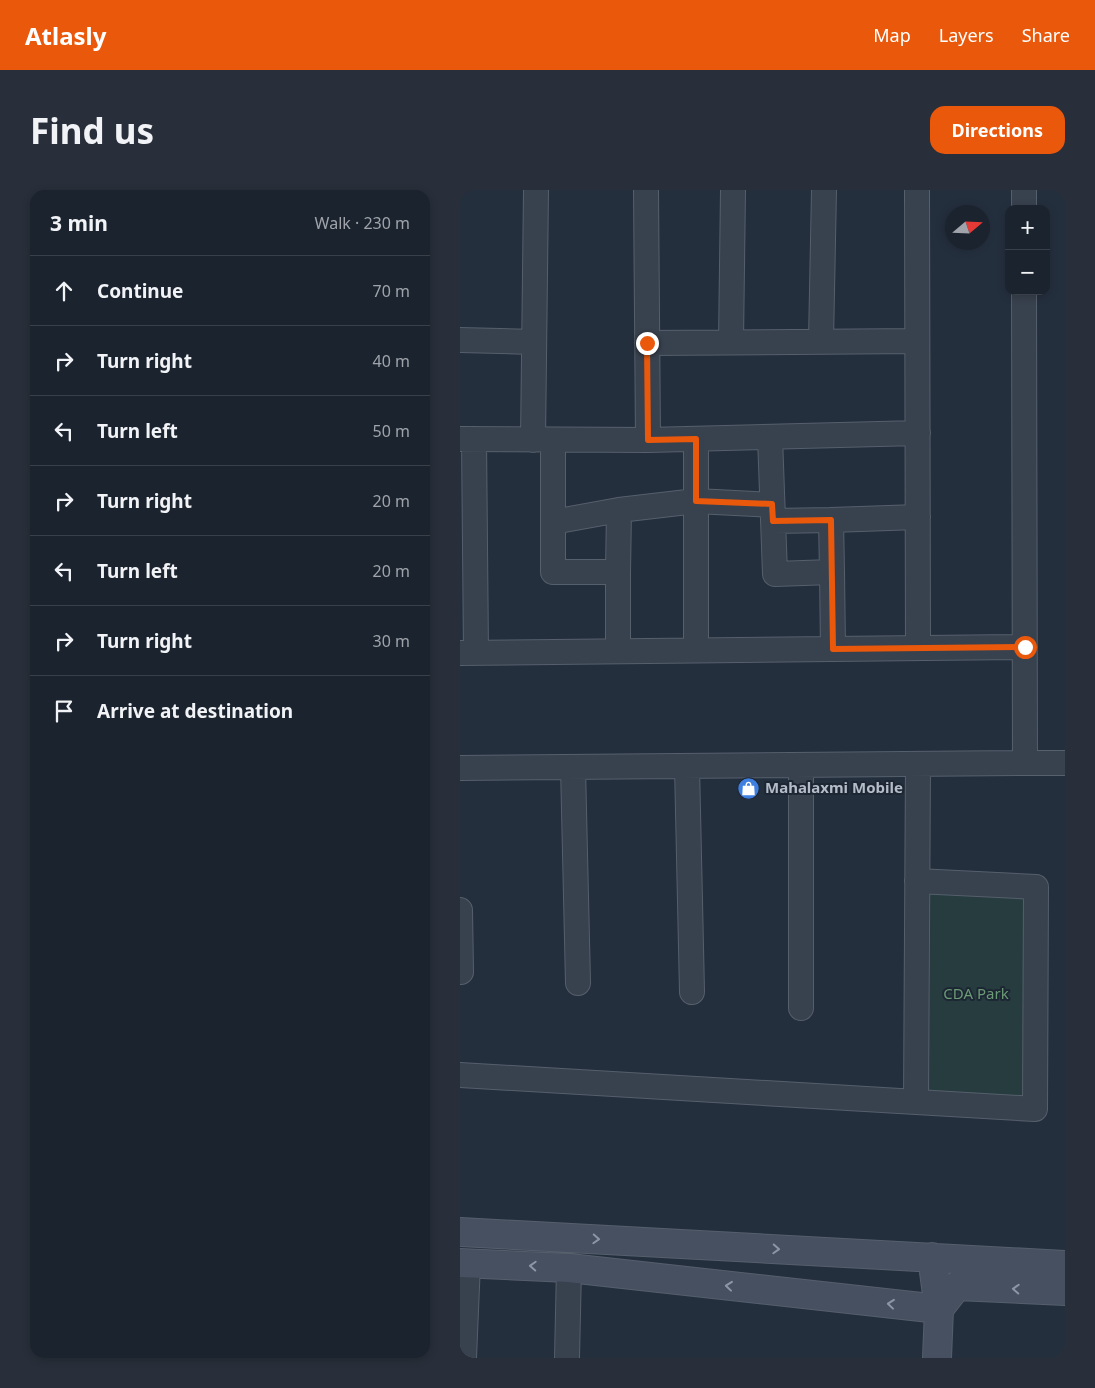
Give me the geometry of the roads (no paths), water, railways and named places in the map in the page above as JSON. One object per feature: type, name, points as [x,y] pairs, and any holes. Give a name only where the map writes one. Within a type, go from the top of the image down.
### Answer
[{"type":"street","points":[[536,190],[534,342],[553,522],[553,572],[618,572]]},
{"type":"street","points":[[646,190],[648,440]]},
{"type":"street","points":[[731,342],[733,190]]},
{"type":"street","points":[[821,341],[824,190]]},
{"type":"street","points":[[917,190],[918,648]]},
{"type":"street","points":[[1024,190],[1024,205]]},
{"type":"street","points":[[1024,295],[1025,764]]},
{"type":"street","points":[[460,340],[534,342]]},
{"type":"street","points":[[647,343],[917,340]]},
{"type":"street","points":[[918,433],[648,440],[467,439],[468,653],[1025,647]]},
{"type":"street","points":[[770,437],[775,574],[832,572]]},
{"type":"street","points":[[696,439],[696,650]]},
{"type":"street","points":[[553,522],[619,510],[696,501],[831,520],[918,517]]},
{"type":"street","points":[[618,651],[619,510]]},
{"type":"street","points":[[831,520],[833,649]]},
{"type":"street","points":[[460,768],[1065,763]]},
{"type":"street","points":[[916,1102],[918,764]]},
{"type":"street","points":[[801,765],[801,1008]]},
{"type":"street","points":[[688,766],[692,992]]},
{"type":"street","points":[[573,767],[578,983]]},
{"type":"street","points":[[460,1075],[1035,1109],[1036,887],[917,881]]},
{"type":"street","points":[[460,910],[461,972]]},
{"type":"street","points":[[460,1232],[1065,1265]]},
{"type":"street","points":[[932,1257],[939,1310],[937,1358]]},
{"type":"street","points":[[464,1358],[464,1263],[569,1268],[939,1310]]},
{"type":"street","points":[[567,1358],[569,1268]]},
{"type":"street","points":[[939,1310],[957,1286],[1065,1291]]},
{"type":"place","name":"Mahalaxmi Mobile","points":[[749,788]]},
{"type":"park label","name":"CDA Park","points":[[976,994]]}]
